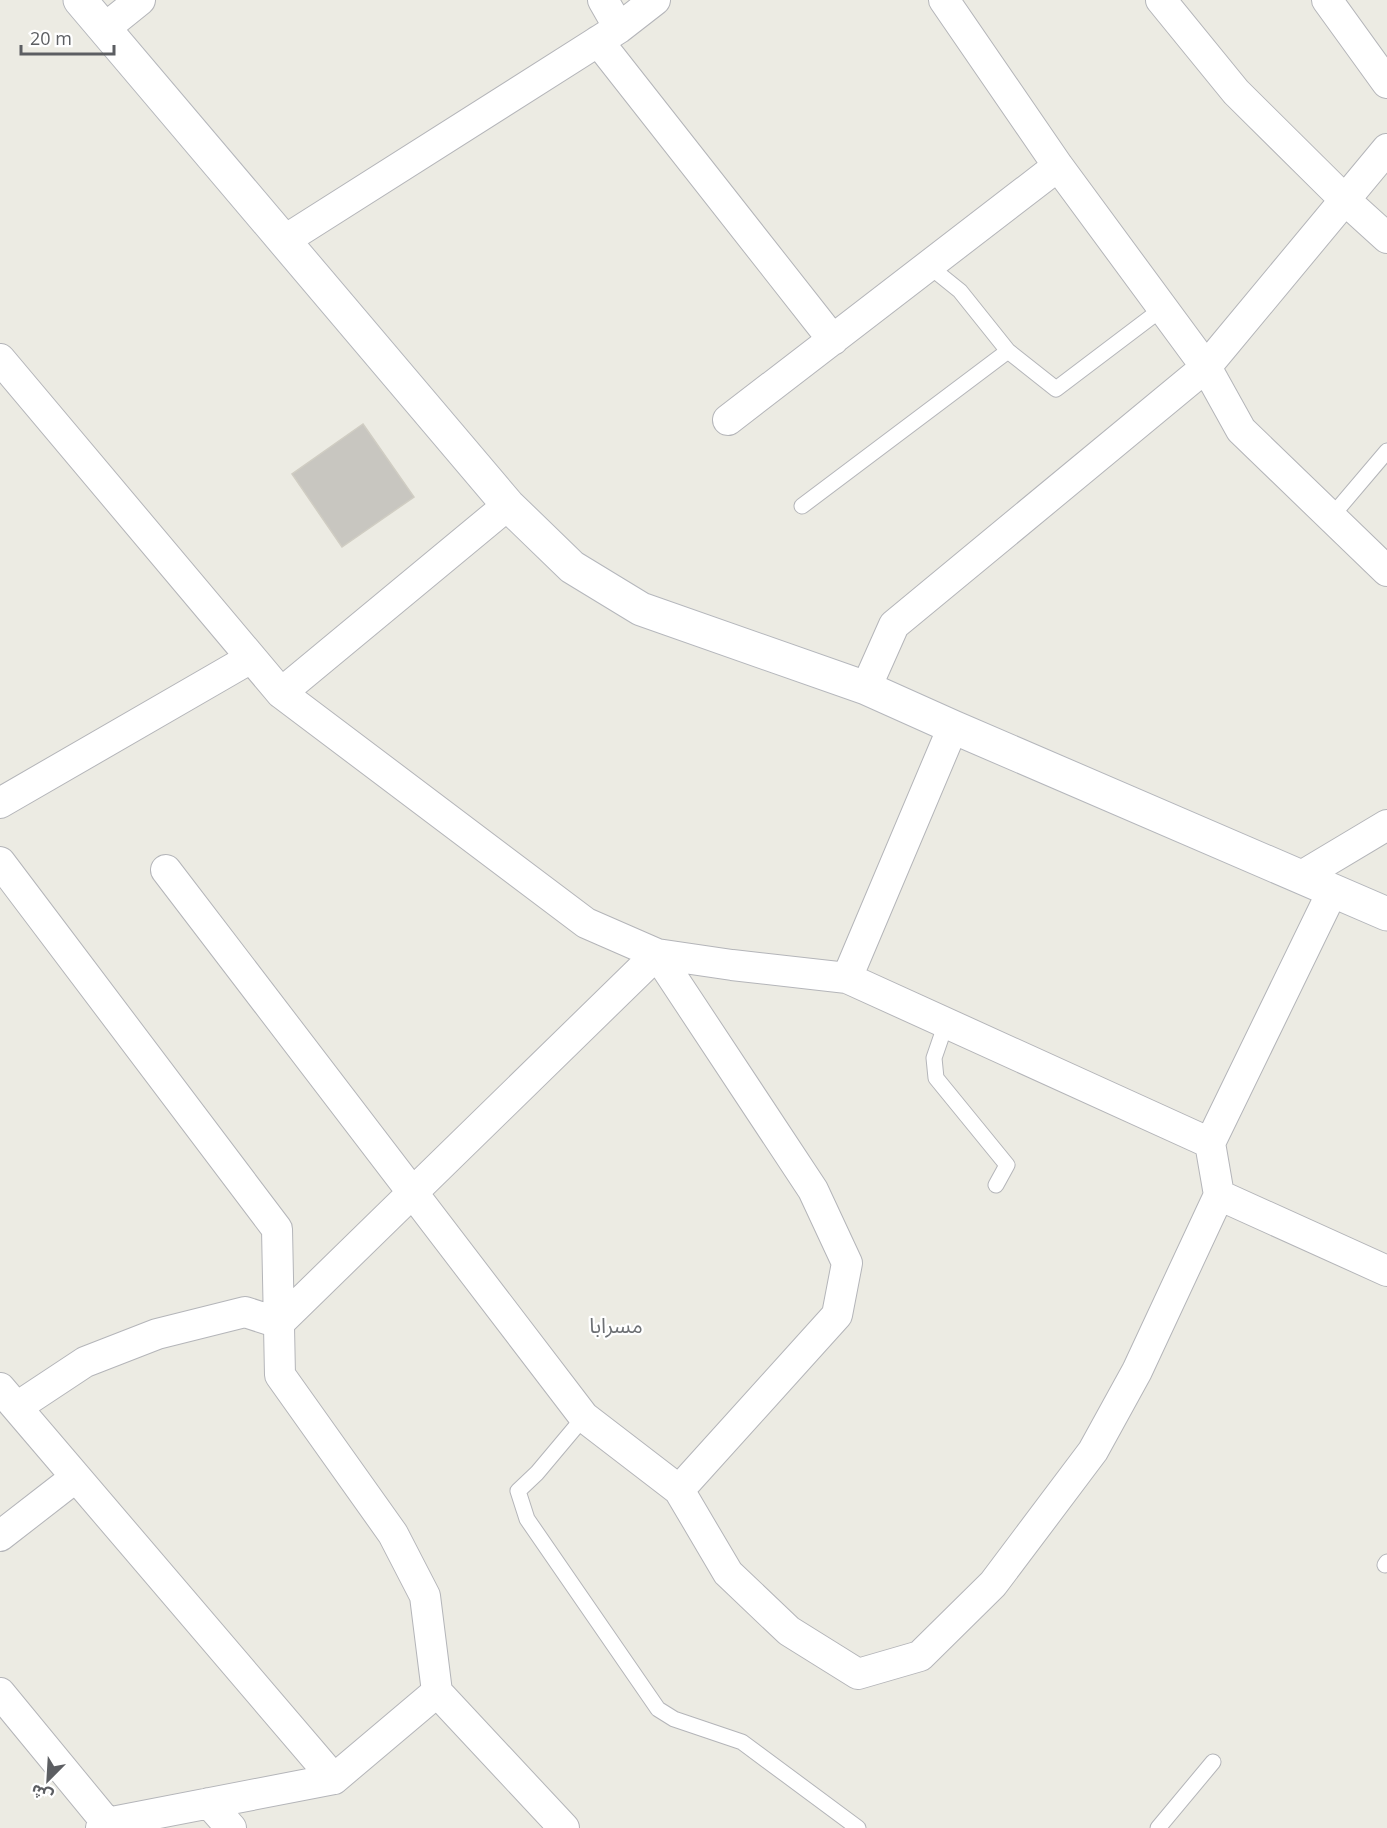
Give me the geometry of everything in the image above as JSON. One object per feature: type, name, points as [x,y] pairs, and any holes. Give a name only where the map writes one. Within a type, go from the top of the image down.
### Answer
[{"type":"street","points":[[80,0],[508,505],[572,567],[641,609],[866,688],[1387,914]]},
{"type":"street","points":[[104,29],[140,0]]},
{"type":"street","points":[[603,0],[608,34],[833,339]]},
{"type":"street","points":[[285,240],[608,34],[655,0]]},
{"type":"street","points":[[944,0],[1058,166],[1206,367],[1241,430],[1387,572]]},
{"type":"street","points":[[1161,0],[1236,92],[1344,199],[1387,238]]},
{"type":"street","points":[[1327,0],[1387,83]]},
{"type":"street","points":[[866,688],[894,626],[1206,367],[1387,149]]},
{"type":"street","points":[[728,420],[1058,166]]},
{"type":"street","points":[[0,359],[281,693],[586,922],[657,954],[847,978],[1210,1143]]},
{"type":"street","points":[[281,693],[508,505]]},
{"type":"street","points":[[0,803],[251,658]]},
{"type":"street","points":[[847,978],[953,727]]},
{"type":"street","points":[[1300,877],[1387,825]]},
{"type":"street","points":[[0,862],[277,1229],[280,1375],[393,1534],[425,1596],[437,1692],[564,1828]]},
{"type":"street","points":[[166,870],[584,1417],[679,1491],[728,1573],[789,1631],[858,1674],[920,1656],[993,1584],[1093,1451],[1137,1371],[1219,1195],[1210,1143],[1332,892]]},
{"type":"street","points":[[279,1323],[657,954]]},
{"type":"street","points":[[657,954],[813,1190],[847,1263],[837,1315],[679,1491]]},
{"type":"street","points":[[1219,1195],[1387,1271]]},
{"type":"street","points":[[279,1323],[245,1312],[157,1334],[85,1362],[8,1397],[334,1779]]},
{"type":"street","points":[[0,1536],[76,1477]]},
{"type":"street","points":[[0,1693],[104,1825],[334,1779],[437,1692]]},
{"type":"street","points":[[209,1803],[231,1828]]},
{"type":"lane","points":[[929,266],[960,291],[1008,351],[1056,389],[1163,308]]},
{"type":"lane","points":[[802,507],[1008,351]]},
{"type":"lane","points":[[1330,517],[1387,451]]},
{"type":"lane","points":[[946,1023],[934,1058],[936,1078],[1007,1165],[996,1185]]},
{"type":"lane","points":[[584,1417],[537,1473],[518,1491],[527,1519],[658,1709],[674,1719],[742,1742],[858,1828]]},
{"type":"lane","points":[[1158,1828],[1213,1762]]},
{"type":"building","points":[[363,424],[414,497],[342,547],[292,474]]},
{"type":"district","name":"مسرابا","points":[[616,1325]]}]
